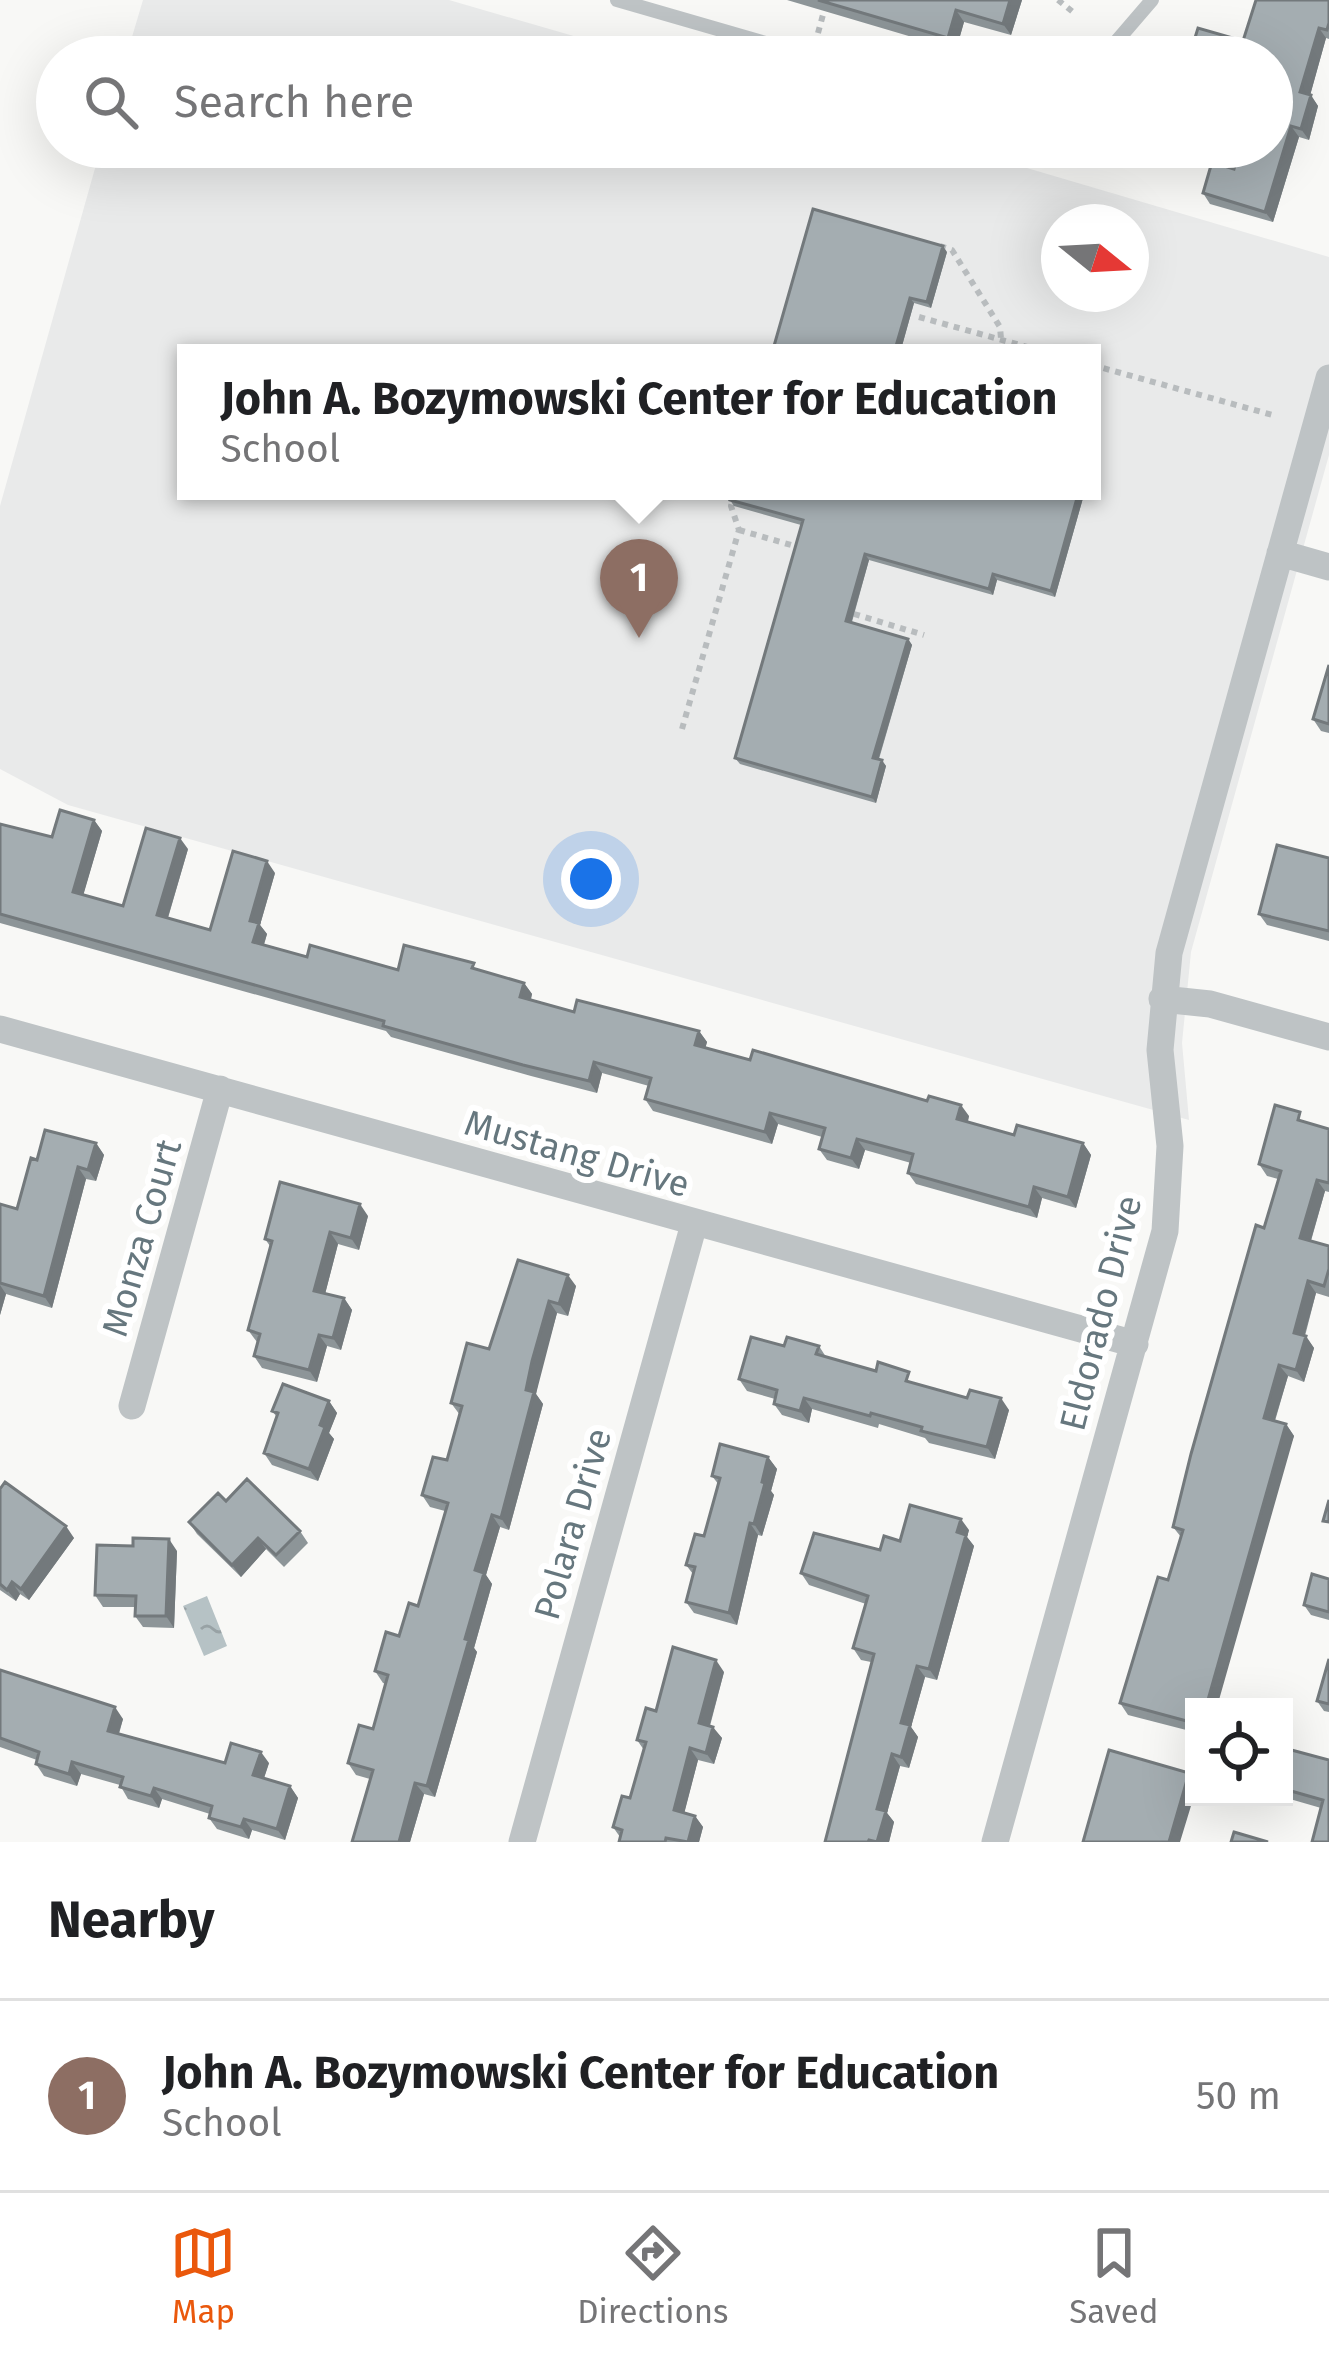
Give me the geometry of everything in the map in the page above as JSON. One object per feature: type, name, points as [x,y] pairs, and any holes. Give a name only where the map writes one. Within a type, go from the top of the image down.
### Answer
[{"type":"street","name":"Eldorado Drive","points":[[995,1842],[1165,1231],[1170,1146],[1160,1050],[1162,999],[1175,930],[1329,378]]},
{"type":"street","points":[[1280,553],[1329,567]]},
{"type":"street","points":[[1162,999],[1210,1004],[1329,1037]]},
{"type":"street","name":"Mustang Drive","points":[[0,1029],[1135,1344]]},
{"type":"street","name":"Monza Court","points":[[132,1406],[220,1089]]},
{"type":"street","name":"Polara Drive","points":[[522,1842],[694,1224]]},
{"type":"lane","points":[[617,0],[741,36]]},
{"type":"lane","points":[[1121,36],[1152,0]]},
{"type":"path","points":[[1058,0],[1072,12]]},
{"type":"path","points":[[818,33],[824,11]]},
{"type":"path","points":[[929,244],[952,250],[1000,326],[1001,339]]},
{"type":"path","points":[[919,317],[1018,344]]},
{"type":"path","points":[[1101,367],[1276,416]]},
{"type":"path","points":[[682,729],[740,530],[733,500]]},
{"type":"path","points":[[740,530],[798,547]]},
{"type":"path","points":[[854,614],[924,635]]},
{"type":"shaded area","points":[[143,0],[449,0],[573,36],[132,36]]},
{"type":"shaded area","points":[[95,168],[1027,168],[1329,257],[1329,455],[1191,952],[1182,1043],[1189,1120],[68,805],[0,769],[0,506]]},
{"type":"water","points":[[207,1596],[227,1646],[204,1656],[183,1606]]},
{"type":"building","points":[[818,0],[1010,0],[1003,24],[956,10],[949,36]]},
{"type":"building","points":[[1256,0],[1329,0],[1327,30],[1319,28],[1300,92],[1311,95],[1301,129],[1293,127],[1293,36],[1245,36]]},
{"type":"building","points":[[1198,28],[1226,36],[1196,36]]},
{"type":"building","points":[[1210,168],[1278,168],[1265,212],[1203,193]]},
{"type":"building","points":[[813,209],[943,246],[927,302],[910,298],[897,344],[775,344]]},
{"type":"building","points":[[730,500],[1076,500],[1051,591],[993,574],[989,589],[865,554],[846,621],[908,639],[873,758],[882,760],[872,797],[735,758],[803,520]]},
{"type":"building","points":[[1329,665],[1329,724],[1313,719]]},
{"type":"building","points":[[60,810],[94,820],[73,892],[123,906],[146,828],[180,838],[157,915],[210,930],[233,851],[267,861],[250,921],[259,923],[253,942],[307,957],[310,945],[398,970],[404,945],[474,963],[472,968],[524,983],[520,997],[574,1012],[577,1000],[699,1031],[695,1045],[750,1060],[753,1050],[927,1101],[929,1096],[961,1105],[957,1119],[1014,1135],[1017,1125],[1083,1143],[1068,1197],[1034,1187],[1029,1207],[908,1173],[913,1154],[857,1139],[851,1158],[819,1149],[825,1128],[770,1113],[765,1132],[645,1099],[651,1078],[594,1062],[589,1081],[523,1065],[383,1026],[384,1021],[0,914],[0,824],[52,837]]},
{"type":"building","points":[[1277,845],[1329,858],[1329,931],[1259,914]]},
{"type":"building","points":[[1275,1105],[1300,1112],[1298,1120],[1329,1129],[1329,1183],[1317,1180],[1300,1238],[1329,1246],[1329,1269],[1324,1286],[1308,1281],[1294,1333],[1306,1336],[1296,1370],[1279,1365],[1264,1418],[1286,1424],[1209,1698],[1185,1698],[1185,1721],[1120,1703],[1158,1577],[1168,1580],[1183,1530],[1173,1527],[1191,1454],[1256,1225],[1264,1228],[1281,1171],[1259,1164]]},
{"type":"building","points":[[45,1130],[96,1143],[88,1170],[78,1167],[44,1296],[0,1283],[0,1204],[17,1209],[31,1158],[37,1160]]},
{"type":"building","points":[[280,1182],[360,1204],[351,1238],[330,1232],[314,1291],[344,1298],[333,1338],[319,1335],[309,1370],[254,1356],[260,1334],[248,1330],[272,1241],[265,1239]]},
{"type":"building","points":[[518,1260],[568,1275],[559,1304],[549,1301],[526,1390],[534,1392],[501,1518],[492,1515],[475,1570],[484,1573],[465,1639],[469,1640],[427,1786],[415,1783],[399,1842],[352,1842],[373,1770],[348,1763],[359,1725],[373,1729],[388,1675],[375,1671],[386,1632],[399,1636],[409,1603],[418,1606],[448,1503],[422,1495],[433,1457],[447,1460],[462,1406],[451,1403],[467,1343],[489,1349]]},
{"type":"building","points":[[751,1337],[784,1346],[787,1337],[819,1346],[816,1354],[876,1371],[878,1362],[909,1372],[906,1381],[967,1398],[970,1390],[1001,1398],[987,1447],[804,1398],[800,1411],[774,1404],[777,1390],[739,1379]]},
{"type":"building","points":[[283,1384],[329,1401],[309,1469],[264,1453]]},
{"type":"building","points":[[720,1444],[768,1457],[729,1613],[686,1602],[695,1567],[686,1565],[695,1534],[704,1536],[720,1478],[712,1476]]},
{"type":"building","points":[[247,1479],[300,1531],[276,1555],[258,1538],[232,1565],[189,1522],[218,1493],[226,1501]]},
{"type":"building","points":[[5,1482],[66,1526],[21,1589],[12,1582],[7,1590],[0,1584],[0,1489]]},
{"type":"building","points":[[910,1505],[961,1519],[957,1532],[966,1535],[929,1669],[917,1666],[901,1723],[910,1725],[901,1757],[892,1754],[877,1809],[886,1811],[877,1842],[825,1842],[874,1654],[853,1648],[868,1596],[801,1573],[814,1533],[880,1550],[884,1536],[900,1541]]},
{"type":"building","points":[[133,1538],[169,1539],[166,1616],[135,1616],[136,1596],[95,1595],[97,1545],[133,1546]]},
{"type":"building","points":[[1312,1574],[1329,1579],[1329,1612],[1304,1605]]},
{"type":"building","points":[[673,1647],[716,1660],[699,1723],[713,1727],[706,1753],[690,1748],[674,1810],[695,1816],[688,1842],[666,1838],[665,1842],[619,1842],[622,1830],[613,1827],[622,1796],[630,1798],[646,1742],[637,1740],[646,1708],[656,1711]]},
{"type":"building","points":[[1329,1659],[1329,1704],[1317,1701]]},
{"type":"building","points":[[0,1670],[115,1707],[108,1731],[225,1763],[231,1743],[261,1752],[253,1775],[290,1786],[277,1829],[244,1819],[241,1827],[209,1818],[212,1806],[154,1788],[151,1796],[120,1787],[123,1777],[72,1762],[69,1774],[36,1764],[39,1752],[0,1738]]},
{"type":"building","points":[[1109,1750],[1185,1772],[1169,1842],[1083,1842]]},
{"type":"building","points":[[1293,1750],[1329,1760],[1329,1842],[1312,1842],[1323,1800],[1293,1792]]},
{"type":"building","points":[[1234,1832],[1268,1842],[1231,1842]]},
{"type":"place","name":"John A. Bozymowski Center for Education","points":[[639,638]]}]
